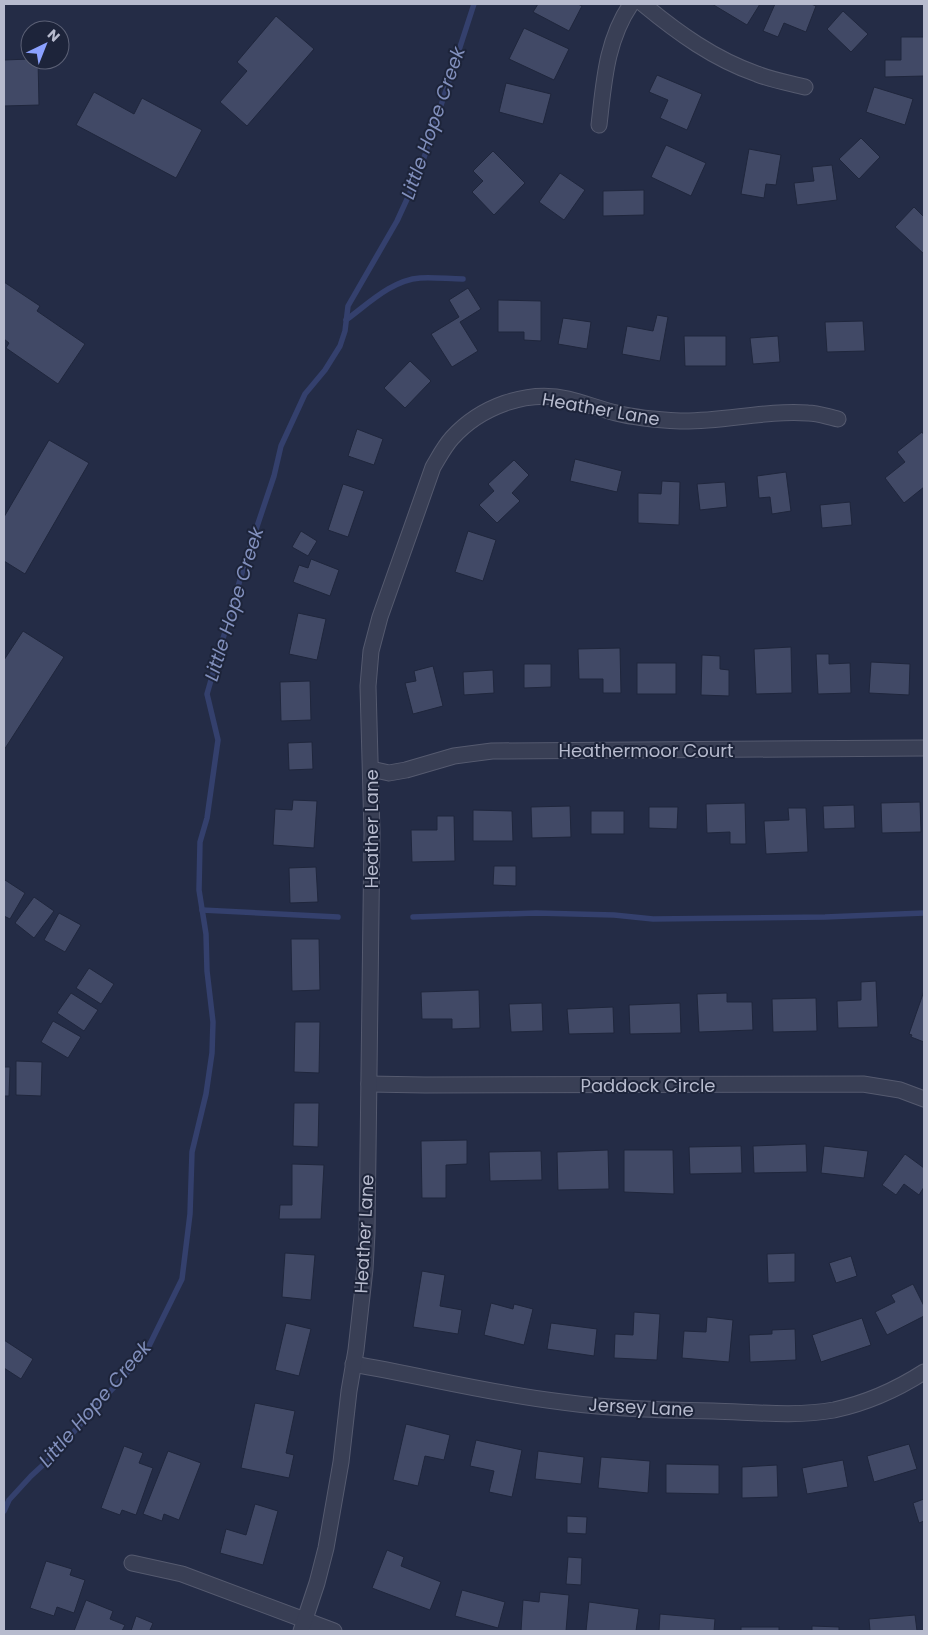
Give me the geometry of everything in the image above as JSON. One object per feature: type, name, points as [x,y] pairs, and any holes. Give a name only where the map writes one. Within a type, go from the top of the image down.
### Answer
[{"type":"street","points":[[599,125],[605,70],[610,46],[618,26],[631,4]]},
{"type":"street","points":[[643,4],[668,25],[723,59],[757,74],[805,87]]},
{"type":"street","name":"Heather Lane","points":[[303,1625],[326,1548],[341,1462],[364,1278],[367,1233],[372,833],[368,686],[371,651],[380,618],[433,467],[445,446],[471,420],[485,411],[508,402],[540,397],[568,399],[636,417],[678,421],[696,421],[783,412],[810,413],[838,419]]},
{"type":"street","name":"Heathermoor Court","points":[[370,769],[389,772],[406,770],[454,756],[492,751],[924,748]]},
{"type":"street","name":"Paddock Circle","points":[[369,1084],[863,1084],[900,1090],[924,1099]]},
{"type":"street","name":"Jersey Lane","points":[[353,1364],[562,1402],[636,1409],[798,1413],[833,1410],[866,1402],[898,1388],[924,1372]]},
{"type":"street","points":[[132,1563],[182,1574],[303,1625],[334,1631]]},
{"type":"building","points":[[538,4],[578,4],[582,6],[569,31],[533,12]]},
{"type":"building","points":[[712,4],[760,4],[747,25]]},
{"type":"building","points":[[775,4],[811,4],[816,6],[806,32],[784,23],[778,37],[763,31]]},
{"type":"building","points":[[843,11],[868,34],[851,52],[827,29]]},
{"type":"building","points":[[276,16],[314,49],[247,126],[220,102],[247,71],[237,62]]},
{"type":"building","points":[[524,28],[569,49],[554,80],[509,59]]},
{"type":"building","points":[[901,37],[924,37],[924,76],[885,77],[885,60],[901,60]]},
{"type":"building","points":[[20,59],[20,70],[38,70],[39,105],[4,106],[4,60]]},
{"type":"building","points":[[657,75],[702,94],[687,130],[660,118],[668,100],[649,92]]},
{"type":"building","points":[[506,83],[551,94],[543,124],[499,112]]},
{"type":"building","points":[[874,87],[913,99],[905,125],[866,112]]},
{"type":"building","points":[[94,92],[134,114],[142,98],[202,130],[176,178],[76,125]]},
{"type":"building","points":[[861,138],[880,157],[859,179],[839,159]]},
{"type":"building","points":[[666,145],[706,163],[691,196],[651,177]]},
{"type":"building","points":[[749,149],[781,155],[776,185],[766,184],[764,198],[741,194]]},
{"type":"building","points":[[493,151],[525,183],[494,215],[472,192],[483,181],[473,171]]},
{"type":"building","points":[[832,165],[837,200],[797,205],[794,183],[814,181],[812,167]]},
{"type":"building","points":[[560,173],[585,190],[564,220],[539,202]]},
{"type":"building","points":[[644,190],[644,215],[603,216],[603,191]]},
{"type":"building","points":[[914,207],[924,217],[924,254],[895,227]]},
{"type":"building","points":[[4,282],[40,306],[37,311],[85,344],[58,384],[6,348],[9,343],[4,339]]},
{"type":"building","points":[[468,288],[481,309],[460,322],[478,351],[452,367],[431,334],[459,317],[449,300]]},
{"type":"building","points":[[498,300],[541,301],[541,341],[524,340],[524,332],[498,332]]},
{"type":"building","points":[[657,315],[668,317],[660,361],[622,354],[627,326],[653,331]]},
{"type":"building","points":[[563,318],[591,322],[587,349],[558,344]]},
{"type":"building","points":[[863,321],[865,351],[827,352],[825,322]]},
{"type":"building","points":[[684,336],[726,336],[726,366],[685,366]]},
{"type":"building","points":[[778,336],[780,362],[753,364],[750,338]]},
{"type":"building","points":[[410,361],[431,381],[405,408],[384,388]]},
{"type":"building","points":[[357,429],[383,439],[374,465],[348,456]]},
{"type":"building","points":[[922,432],[924,435],[924,487],[904,503],[885,478],[905,462],[897,452]]},
{"type":"building","points":[[49,440],[89,463],[25,574],[4,561],[4,517]]},
{"type":"building","points":[[575,459],[622,471],[617,492],[570,481]]},
{"type":"building","points":[[514,460],[529,475],[512,493],[520,501],[497,523],[479,505],[494,491],[488,484]]},
{"type":"building","points":[[786,472],[791,511],[772,514],[770,497],[759,498],[757,476]]},
{"type":"building","points":[[662,481],[680,482],[679,525],[638,523],[638,493],[661,494]]},
{"type":"building","points":[[725,482],[727,507],[700,510],[697,484]]},
{"type":"building","points":[[343,484],[364,491],[348,537],[328,530]]},
{"type":"building","points":[[850,502],[852,525],[822,528],[820,505]]},
{"type":"building","points":[[301,531],[317,541],[308,556],[292,547]]},
{"type":"building","points":[[468,531],[496,540],[483,581],[455,572]]},
{"type":"building","points":[[311,559],[339,570],[330,596],[293,582],[299,565],[308,568]]},
{"type":"building","points":[[298,613],[326,619],[317,660],[289,654]]},
{"type":"building","points":[[23,631],[64,657],[4,750],[4,660]]},
{"type":"building","points":[[791,647],[792,693],[756,694],[754,649]]},
{"type":"building","points":[[620,648],[621,693],[603,693],[603,679],[579,679],[578,649]]},
{"type":"building","points":[[816,654],[829,654],[829,664],[850,663],[851,693],[818,694]]},
{"type":"building","points":[[702,655],[720,656],[720,669],[729,670],[729,696],[701,695]]},
{"type":"building","points":[[871,662],[910,664],[909,695],[869,693]]},
{"type":"building","points":[[637,663],[676,663],[676,694],[637,694]]},
{"type":"building","points":[[524,664],[551,664],[551,687],[524,688]]},
{"type":"building","points":[[433,666],[443,706],[413,714],[405,683],[416,681],[414,671]]},
{"type":"building","points":[[493,670],[494,693],[464,695],[463,672]]},
{"type":"building","points":[[310,681],[311,720],[281,721],[280,682]]},
{"type":"building","points":[[312,742],[313,769],[289,770],[288,743]]},
{"type":"building","points":[[293,800],[317,801],[314,848],[273,845],[275,809],[292,810]]},
{"type":"building","points":[[920,802],[921,832],[882,833],[881,803]]},
{"type":"building","points":[[745,803],[746,844],[730,844],[730,832],[707,833],[706,804]]},
{"type":"building","points":[[854,805],[855,828],[824,829],[823,806]]},
{"type":"building","points":[[570,806],[571,837],[532,838],[531,807]]},
{"type":"building","points":[[649,807],[678,807],[677,829],[649,828]]},
{"type":"building","points":[[788,808],[806,808],[808,852],[766,854],[764,821],[789,820]]},
{"type":"building","points":[[473,810],[512,811],[513,841],[473,841]]},
{"type":"building","points":[[591,811],[624,811],[624,834],[591,834]]},
{"type":"building","points":[[437,816],[454,816],[455,861],[412,862],[411,830],[437,830]]},
{"type":"building","points":[[494,866],[516,866],[516,886],[493,885]]},
{"type":"building","points":[[316,867],[318,902],[290,903],[289,868]]},
{"type":"building","points":[[5,880],[25,893],[10,919],[4,916]]},
{"type":"building","points":[[34,897],[54,911],[34,938],[15,923]]},
{"type":"building","points":[[59,913],[81,925],[65,952],[44,940]]},
{"type":"building","points":[[291,939],[319,939],[320,990],[292,991]]},
{"type":"building","points":[[89,968],[114,984],[101,1004],[76,988]]},
{"type":"building","points":[[876,981],[878,1027],[838,1028],[837,1001],[861,1000],[861,982]]},
{"type":"building","points":[[479,990],[480,1028],[452,1029],[452,1019],[422,1019],[421,992]]},
{"type":"building","points":[[924,991],[924,1042],[911,1037],[912,1035],[909,1034]]},
{"type":"building","points":[[71,993],[98,1010],[84,1031],[57,1013]]},
{"type":"building","points":[[727,993],[727,1002],[752,1002],[753,1030],[699,1032],[697,994]]},
{"type":"building","points":[[816,998],[817,1031],[773,1032],[772,999]]},
{"type":"building","points":[[542,1003],[543,1031],[511,1032],[509,1004]]},
{"type":"building","points":[[680,1003],[681,1033],[630,1034],[629,1005]]},
{"type":"building","points":[[613,1007],[614,1033],[569,1034],[567,1009]]},
{"type":"building","points":[[53,1021],[81,1037],[68,1058],[41,1042]]},
{"type":"building","points":[[295,1022],[320,1022],[319,1073],[294,1072]]},
{"type":"building","points":[[16,1061],[42,1062],[41,1096],[16,1095]]},
{"type":"building","points":[[4,1067],[10,1067],[9,1096],[4,1096]]},
{"type":"building","points":[[294,1103],[319,1103],[318,1147],[293,1146]]},
{"type":"building","points":[[467,1140],[467,1164],[446,1165],[446,1198],[422,1198],[421,1141]]},
{"type":"building","points":[[806,1144],[807,1172],[754,1173],[753,1146]]},
{"type":"building","points":[[741,1146],[742,1173],[690,1174],[689,1147]]},
{"type":"building","points":[[824,1146],[868,1151],[864,1178],[821,1173]]},
{"type":"building","points":[[608,1150],[609,1189],[558,1190],[557,1152]]},
{"type":"building","points":[[624,1150],[673,1150],[674,1194],[624,1192]]},
{"type":"building","points":[[541,1151],[542,1180],[490,1181],[489,1152]]},
{"type":"building","points":[[905,1154],[924,1168],[924,1187],[919,1195],[904,1184],[896,1195],[882,1185]]},
{"type":"building","points":[[292,1164],[324,1165],[321,1219],[279,1219],[280,1205],[292,1205]]},
{"type":"building","points":[[285,1253],[315,1255],[311,1300],[282,1297]]},
{"type":"building","points":[[795,1253],[795,1282],[768,1283],[767,1254]]},
{"type":"building","points":[[851,1256],[857,1276],[836,1283],[829,1263]]},
{"type":"building","points":[[422,1271],[445,1275],[440,1306],[462,1310],[458,1334],[413,1327]]},
{"type":"building","points":[[913,1284],[924,1306],[924,1316],[887,1335],[875,1312],[895,1302],[891,1295]]},
{"type":"building","points":[[491,1303],[513,1309],[514,1304],[533,1309],[524,1345],[484,1335]]},
{"type":"building","points":[[634,1312],[660,1314],[657,1360],[614,1358],[615,1334],[633,1335]]},
{"type":"building","points":[[707,1317],[733,1320],[729,1362],[682,1358],[684,1331],[706,1332]]},
{"type":"building","points":[[862,1318],[871,1345],[821,1362],[812,1335]]},
{"type":"building","points":[[286,1323],[311,1329],[299,1376],[275,1370]]},
{"type":"building","points":[[551,1323],[597,1329],[594,1356],[547,1349]]},
{"type":"building","points":[[795,1329],[796,1360],[750,1362],[749,1335],[772,1334],[772,1330]]},
{"type":"building","points":[[4,1340],[33,1359],[21,1379],[4,1368]]},
{"type":"building","points":[[255,1403],[295,1411],[286,1453],[294,1455],[289,1478],[241,1468]]},
{"type":"building","points":[[406,1424],[450,1435],[444,1460],[425,1456],[418,1486],[393,1480]]},
{"type":"building","points":[[476,1440],[522,1450],[512,1497],[489,1492],[494,1471],[470,1466]]},
{"type":"building","points":[[909,1444],[917,1469],[874,1482],[867,1456]]},
{"type":"building","points":[[124,1446],[143,1453],[139,1463],[153,1468],[136,1515],[122,1510],[120,1515],[101,1508]]},
{"type":"building","points":[[168,1451],[201,1463],[179,1520],[164,1514],[162,1521],[143,1514]]},
{"type":"building","points":[[538,1451],[584,1457],[581,1484],[535,1479]]},
{"type":"building","points":[[601,1457],[650,1461],[648,1493],[598,1488]]},
{"type":"building","points":[[843,1460],[848,1487],[807,1494],[802,1468]]},
{"type":"building","points":[[666,1464],[719,1465],[719,1494],[666,1493]]},
{"type":"building","points":[[777,1465],[778,1497],[742,1498],[742,1467]]},
{"type":"building","points":[[924,1499],[924,1521],[919,1523],[913,1503]]},
{"type":"building","points":[[255,1504],[278,1511],[263,1565],[220,1553],[226,1529],[246,1535]]},
{"type":"building","points":[[567,1516],[587,1517],[586,1534],[567,1533]]},
{"type":"building","points":[[387,1550],[404,1557],[401,1566],[441,1582],[430,1610],[372,1588]]},
{"type":"building","points":[[568,1557],[582,1558],[581,1585],[566,1584]]},
{"type":"building","points":[[46,1561],[72,1569],[70,1575],[85,1580],[74,1613],[57,1607],[54,1616],[30,1608]]},
{"type":"building","points":[[462,1590],[505,1602],[498,1628],[455,1616]]},
{"type":"building","points":[[540,1592],[569,1595],[566,1631],[521,1631],[523,1600],[539,1602]]},
{"type":"building","points":[[86,1600],[113,1611],[110,1619],[125,1625],[122,1631],[74,1631]]},
{"type":"building","points":[[589,1602],[639,1609],[636,1631],[586,1631]]},
{"type":"building","points":[[660,1614],[715,1619],[714,1631],[659,1631]]},
{"type":"building","points":[[915,1615],[917,1631],[870,1631],[869,1619]]},
{"type":"building","points":[[136,1616],[153,1623],[150,1630],[154,1631],[131,1631]]},
{"type":"building","points":[[812,1626],[839,1627],[839,1631],[812,1631]]},
{"type":"building","points":[[741,1627],[779,1627],[779,1631],[741,1631]]},
{"type":"waterway","name":"Little Hope Creek","points":[[4,1511],[9,1500],[55,1454],[147,1350],[182,1279],[190,1214],[192,1152],[206,1094],[212,1053],[213,1022],[207,971],[206,934],[199,890],[200,842],[207,818],[218,740],[207,694],[246,559],[274,476],[281,446],[305,394],[325,370],[340,346],[345,331],[348,306],[397,221],[419,173],[474,4]]},
{"type":"waterway","points":[[346,320],[381,294],[400,283],[420,278],[463,279]]},
{"type":"waterway","points":[[202,910],[338,917]]},
{"type":"waterway","points":[[413,917],[536,913],[614,915],[653,919],[825,917],[924,913]]}]
